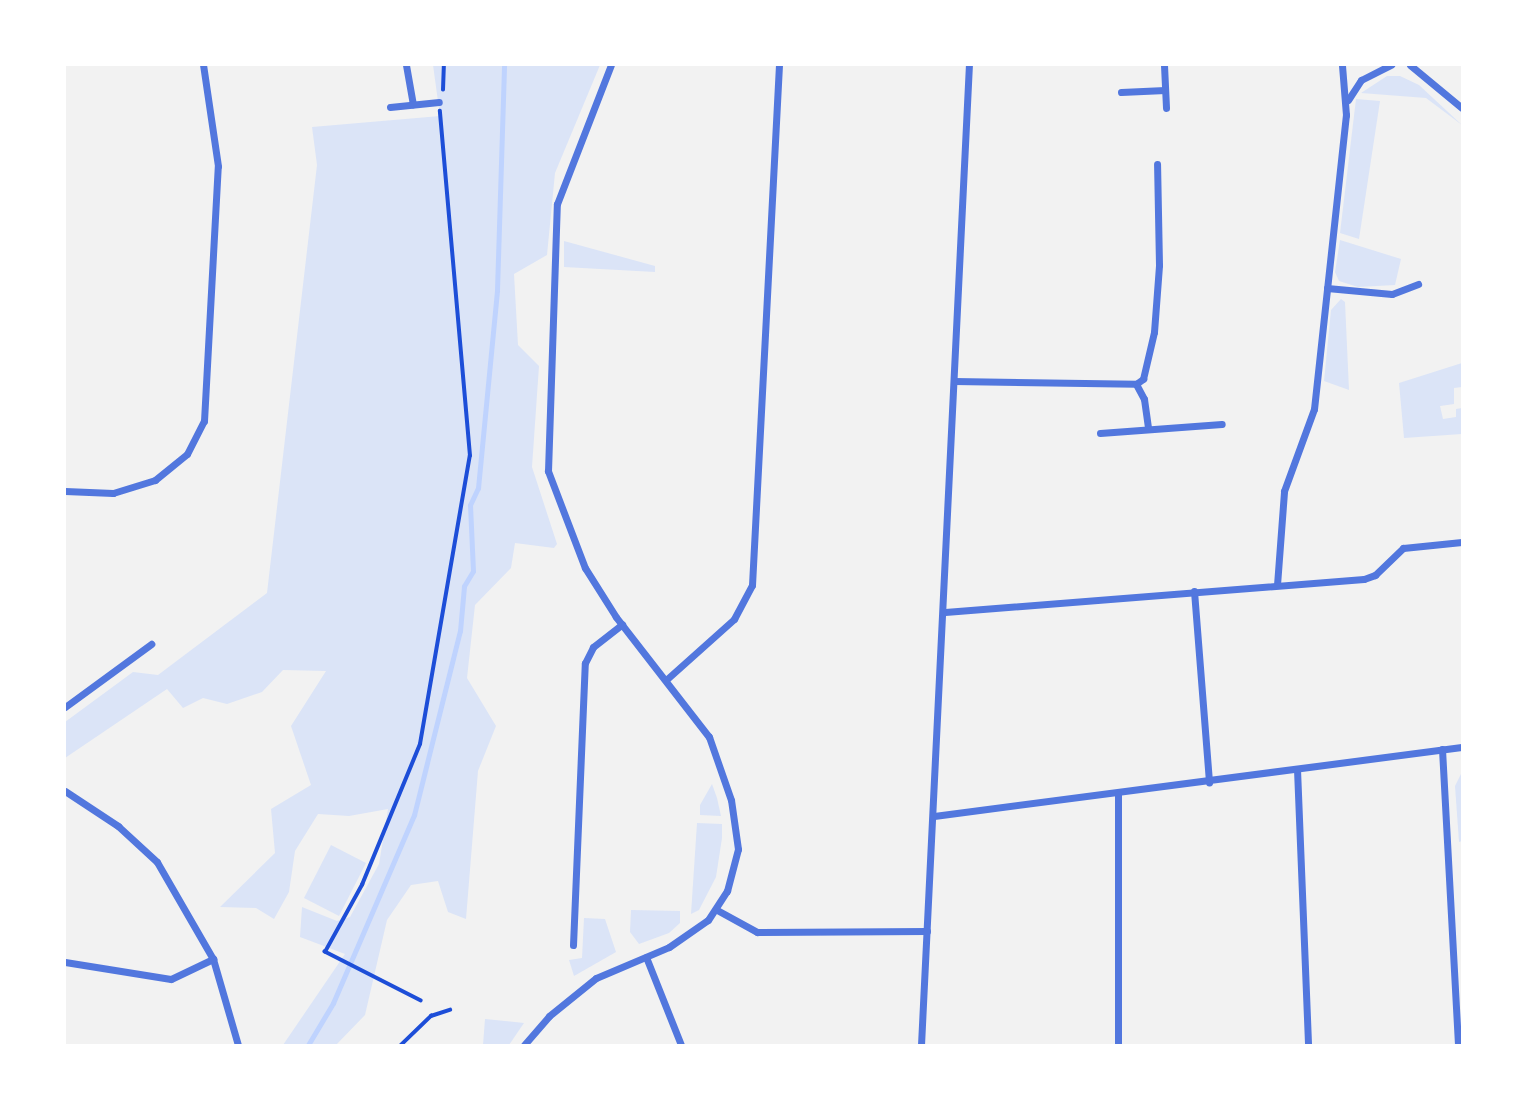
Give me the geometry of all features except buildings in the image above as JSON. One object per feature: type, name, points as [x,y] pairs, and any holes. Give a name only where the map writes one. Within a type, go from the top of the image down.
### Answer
[{"type":"street","points":[[65,491],[113,493],[155,480],[187,454],[204,421],[218,166],[203,65]]},
{"type":"street","points":[[406,65],[413,104]]},
{"type":"street","points":[[524,1045],[549,1016],[583,987],[690,934],[717,910],[737,860],[736,820],[709,737],[667,679],[622,624],[575,550],[551,486],[547,455],[557,204],[611,65]]},
{"type":"street","points":[[667,679],[734,619],[752,585],[779,65]]},
{"type":"street","points":[[921,1045],[945,612],[970,65]]},
{"type":"street","points":[[1164,65],[1166,108]]},
{"type":"street","points":[[1277,585],[1284,491],[1312,420],[1346,107],[1342,65]]},
{"type":"street","points":[[1346,107],[1356,85],[1391,65]]},
{"type":"street","points":[[1410,66],[1462,108]]},
{"type":"street","points":[[1121,92],[1165,90]]},
{"type":"street","points":[[390,107],[439,102]]},
{"type":"street","points":[[954,381],[1136,384],[1147,373],[1159,265],[1157,164]]},
{"type":"street","points":[[1327,288],[1392,294],[1418,284]]},
{"type":"street","points":[[1136,384],[1144,399],[1148,429]]},
{"type":"street","points":[[1100,433],[1222,424]]},
{"type":"street","points":[[945,612],[1364,579],[1375,575],[1403,548],[1462,542]]},
{"type":"street","points":[[1194,591],[1209,782]]},
{"type":"street","points":[[573,945],[585,663],[593,647],[622,624]]},
{"type":"street","points":[[65,708],[152,644]]},
{"type":"street","points":[[934,816],[1462,747]]},
{"type":"street","points":[[1442,749],[1458,1045]]},
{"type":"street","points":[[1297,769],[1308,1045]]},
{"type":"street","points":[[65,791],[118,826],[157,862],[192,915],[213,959],[238,1045]]},
{"type":"street","points":[[1118,794],[1118,1045]]},
{"type":"street","points":[[717,910],[757,932],[927,931]]},
{"type":"street","points":[[646,957],[681,1045]]},
{"type":"street","points":[[65,962],[171,978],[213,959]]},
{"type":"path","points":[[421,1001],[325,952],[362,885],[420,744],[470,456],[439,102],[444,65]]},
{"type":"path","points":[[401,1045],[431,1016],[450,1010]]},
{"type":"shaded area","points":[[433,65],[600,65],[555,173],[547,255],[514,274],[518,345],[539,366],[532,467],[557,544],[554,548],[515,543],[511,568],[475,605],[467,678],[496,726],[478,771],[466,919],[448,912],[438,881],[411,885],[387,920],[365,1015],[336,1045],[283,1045],[345,954],[300,937],[302,907],[337,921],[350,917],[379,864],[388,809],[349,816],[318,814],[295,851],[289,892],[274,919],[256,908],[220,907],[275,853],[271,809],[311,785],[291,726],[326,671],[283,670],[262,692],[227,704],[203,698],[183,708],[167,689],[65,758],[65,722],[133,672],[158,675],[267,593],[317,165],[312,127],[440,116]]},
{"type":"shaded area","points":[[1387,76],[1400,76],[1419,85],[1462,125],[1426,98],[1361,93]]},
{"type":"shaded area","points":[[1356,99],[1380,101],[1359,239],[1340,233]]},
{"type":"shaded area","points":[[1340,240],[1401,259],[1395,285],[1358,287],[1339,281],[1335,272]]},
{"type":"shaded area","points":[[564,241],[655,266],[655,272],[564,267]]},
{"type":"shaded area","points":[[1341,299],[1345,302],[1349,390],[1324,381],[1331,310]]},
{"type":"shaded area","points":[[1462,363],[1462,387],[1454,388],[1454,404],[1440,406],[1443,419],[1456,417],[1456,409],[1462,408],[1462,434],[1404,438],[1399,383]]},
{"type":"shaded area","points":[[1462,772],[1462,841],[1459,842],[1455,786]]},
{"type":"shaded area","points":[[712,784],[721,816],[700,815],[700,805]]},
{"type":"shaded area","points":[[697,823],[722,824],[722,838],[716,877],[699,910],[691,914]]},
{"type":"shaded area","points":[[331,845],[366,863],[339,916],[304,898]]},
{"type":"shaded area","points":[[631,910],[680,911],[680,923],[669,933],[639,944],[630,932]]},
{"type":"shaded area","points":[[584,918],[605,919],[616,952],[574,976],[569,960],[582,958]]},
{"type":"shaded area","points":[[485,1019],[524,1023],[509,1045],[483,1045]]},
{"type":"waterway","points":[[308,1045],[333,1003],[414,815],[460,631],[464,586],[473,571],[470,505],[478,488],[497,290],[504,65]]}]
